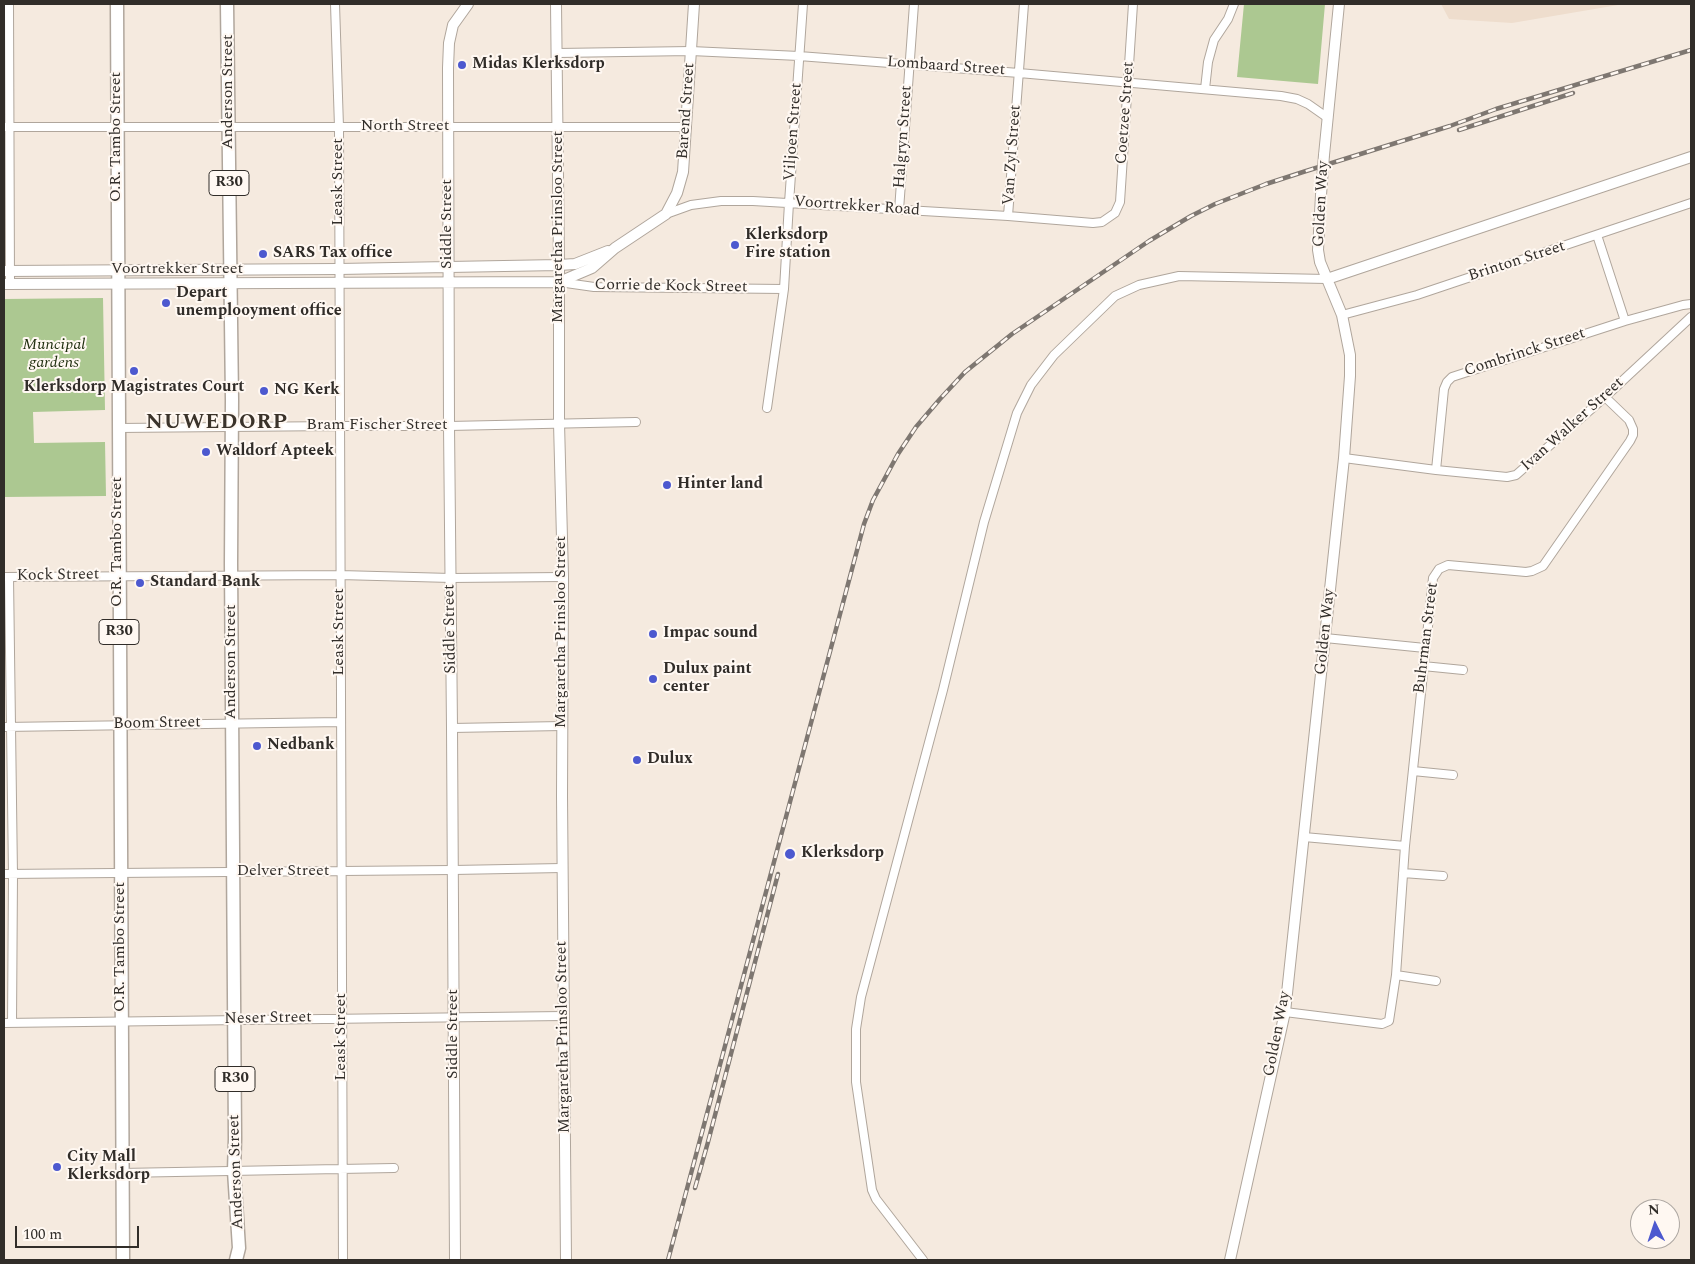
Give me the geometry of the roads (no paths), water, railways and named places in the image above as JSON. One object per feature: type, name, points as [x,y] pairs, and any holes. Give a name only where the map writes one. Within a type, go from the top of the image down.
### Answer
[{"type":"main road","name":"O.R. Tambo Street","points":[[116,4],[123,1260]]},
{"type":"main road","name":"Anderson Street","points":[[229,6],[234,1171],[238,1256]]},
{"type":"street","points":[[7,284],[7,127],[10,4]]},
{"type":"street","name":"Leask Street","points":[[335,4],[339,127],[338,284],[343,1260]]},
{"type":"street","name":"Margaretha Prinsloo Street","points":[[556,4],[560,265],[558,282],[558,424],[563,577],[562,868],[566,1260]]},
{"type":"street","name":"Barend Street","points":[[666,214],[677,193],[683,172],[694,4]]},
{"type":"street","name":"Viljoen Street","points":[[767,408],[784,289],[803,4]]},
{"type":"street","name":"Halgryn Street","points":[[899,210],[914,4]]},
{"type":"street","name":"Van Zyl Street","points":[[1008,216],[1024,4]]},
{"type":"street","name":"Coetzee Street","points":[[1109,219],[1119,208],[1120,202],[1133,4]]},
{"type":"street","points":[[1205,89],[1208,62],[1214,40],[1228,19],[1234,4]]},
{"type":"street","name":"Golden Way","points":[[1230,1260],[1284,1012],[1344,458],[1350,355],[1342,315],[1320,262],[1318,250],[1324,155],[1339,4]]},
{"type":"street","name":"Siddle Street","points":[[455,1260],[448,127],[449,42],[453,25],[464,6]]},
{"type":"street","name":"Lombaard Street","points":[[558,53],[691,51],[800,56],[1127,82],[1297,99],[1328,118]]},
{"type":"street","name":"North Street","points":[[7,127],[687,127]]},
{"type":"street","points":[[923,1260],[876,1199],[872,1190],[856,1082],[856,1029],[862,997],[943,690],[992,492],[1017,413],[1031,385],[1054,355],[1115,296],[1139,285],[1179,276],[1327,279],[1691,157]]},
{"type":"street","name":"Voortrekker Road","points":[[558,282],[592,268],[616,248],[666,214],[691,205],[721,201],[789,203],[1093,223],[1109,219]]},
{"type":"street","name":"Brinton Street","points":[[1342,315],[1417,295],[1691,203]]},
{"type":"street","points":[[1597,235],[1625,321]]},
{"type":"street","name":"Voortrekker Road","points":[[560,265],[575,264],[616,248]]},
{"type":"street","name":"Voortrekker Street","points":[[230,277],[339,269],[560,265]]},
{"type":"street","name":"Voortrekker Street","points":[[7,271],[118,276],[230,277],[338,284],[558,282]]},
{"type":"street","name":"Voortrekker Street","points":[[7,284],[118,276]]},
{"type":"street","name":"Corrie de Kock Street","points":[[558,282],[594,287],[784,289]]},
{"type":"street","name":"Combrinck Street","points":[[1436,470],[1444,389],[1452,377],[1625,321],[1691,304]]},
{"type":"street","name":"Ivan Walker Street","points":[[1344,458],[1436,470],[1507,477],[1516,475],[1605,398],[1691,318]]},
{"type":"street","name":"Buhrman Street","points":[[1284,1012],[1382,1024],[1388,1021],[1396,975],[1405,846],[1433,578],[1439,569],[1448,565],[1532,571],[1543,566],[1633,435],[1634,429],[1629,420],[1605,398]]},
{"type":"street","name":"Bram Fischer Street","points":[[118,428],[449,426],[636,422]]},
{"type":"street","name":"Kock Street","points":[[7,577],[340,575],[451,578],[563,577]]},
{"type":"street","points":[[7,577],[8,727],[13,875],[8,1023]]},
{"type":"street","points":[[1326,638],[1425,648]]},
{"type":"street","points":[[1423,666],[1463,670]]},
{"type":"street","name":"Boom Street","points":[[8,727],[341,722]]},
{"type":"street","points":[[452,728],[562,726]]},
{"type":"street","points":[[1413,771],[1453,775]]},
{"type":"street","points":[[1304,836],[1405,846]]},
{"type":"street","name":"Delver Street","points":[[4,874],[342,872],[562,868]]},
{"type":"street","points":[[1403,873],[1442,876]]},
{"type":"street","points":[[1396,975],[1436,982]]},
{"type":"street","name":"Neser Street","points":[[8,1023],[563,1016]]},
{"type":"street","points":[[122,1173],[394,1168]]},
{"type":"railway","points":[[668,1260],[864,524],[873,500],[898,454],[916,427],[965,372],[1012,334],[1149,241],[1215,204],[1266,184],[1450,126],[1496,109],[1691,50]]},
{"type":"railway","points":[[1459,130],[1573,93]]},
{"type":"railway","points":[[695,1188],[778,874]]},
{"type":"place","name":"Midas Klerksdorp","points":[[462,65]]},
{"type":"place","name":"Klerksdorp Fire station","points":[[735,245]]},
{"type":"place","name":"SARS Tax office","points":[[263,254]]},
{"type":"place","name":"Depart unemplooyment office","points":[[166,303]]},
{"type":"place","name":"Klerksdorp Magistrates Court","points":[[134,371]]},
{"type":"place","name":"NG Kerk","points":[[264,391]]},
{"type":"place","name":"Waldorf Apteek","points":[[206,452]]},
{"type":"place","name":"Hinter land","points":[[667,485]]},
{"type":"place","name":"Standard Bank","points":[[140,583]]},
{"type":"place","name":"Impac sound","points":[[653,634]]},
{"type":"place","name":"Dulux paint center","points":[[653,679]]},
{"type":"place","name":"Nedbank","points":[[257,746]]},
{"type":"place","name":"Dulux","points":[[637,760]]},
{"type":"place","name":"Klerksdorp","points":[[790,854]]},
{"type":"place","name":"City Mall Klerksdorp","points":[[57,1167]]},
{"type":"district","name":"NUWEDORP","points":[[217,424]]},
{"type":"park label","name":"Muncipal gardens","points":[[54,355]]}]
